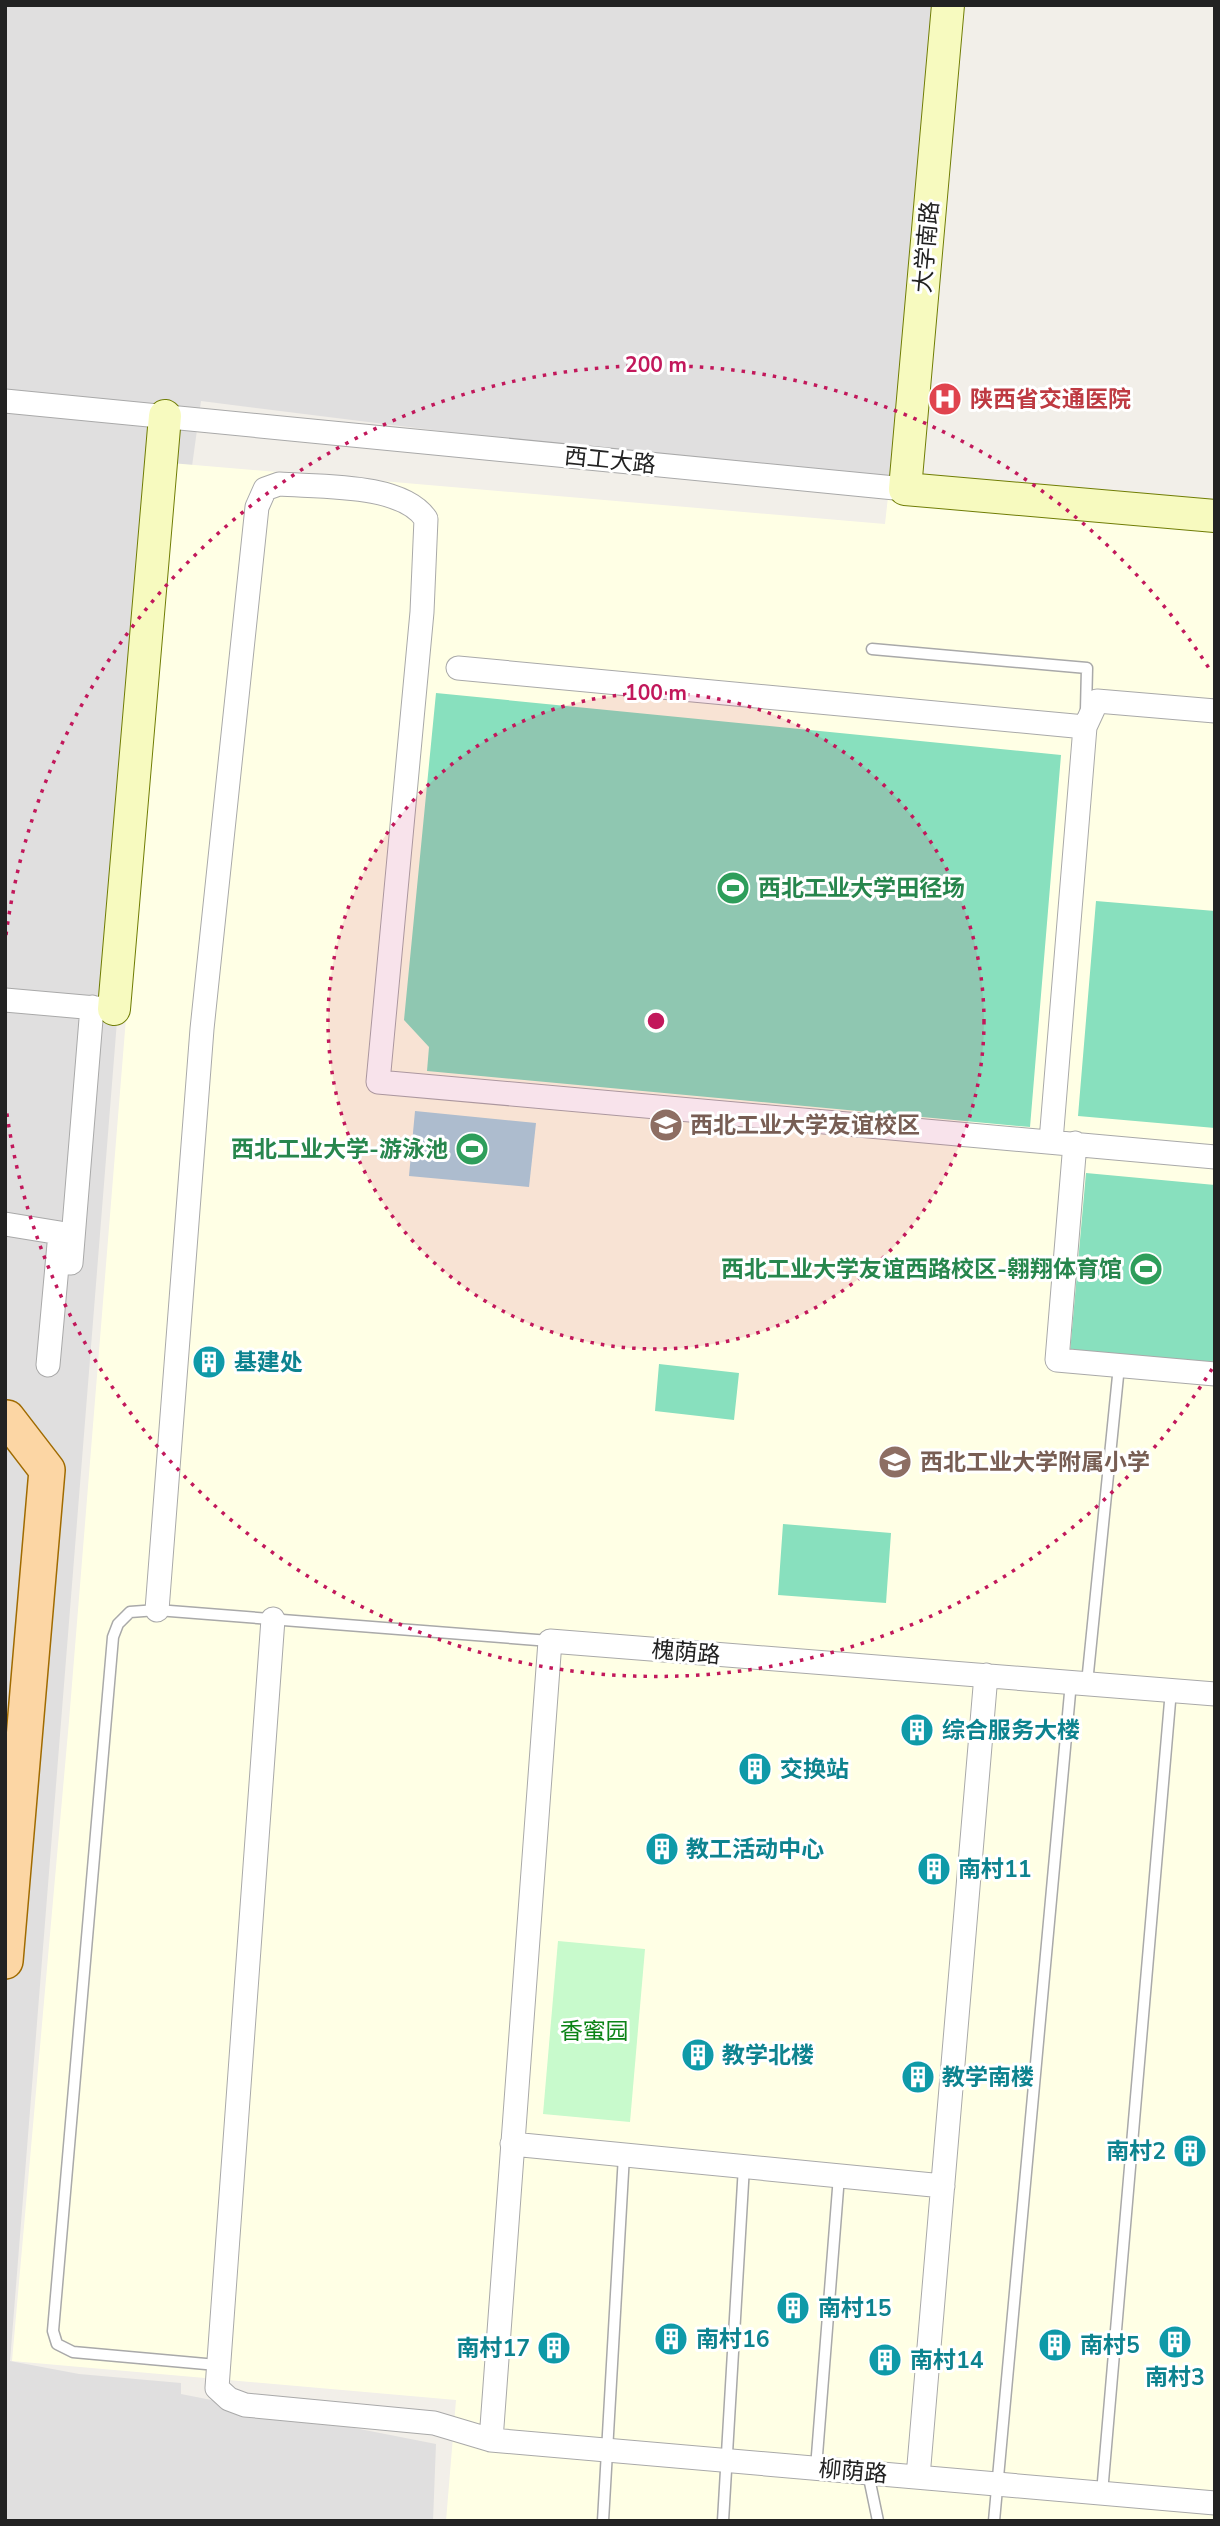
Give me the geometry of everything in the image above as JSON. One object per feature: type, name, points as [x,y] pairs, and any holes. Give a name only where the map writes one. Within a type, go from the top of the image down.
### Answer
[{"type":"main road","points":[[5,1961],[47,1470],[6,1417]]},
{"type":"street","name":"大学南路","points":[[905,489],[948,5]]},
{"type":"street","name":"西工大路","points":[[5,401],[905,489],[1215,516]]},
{"type":"street","points":[[71,1263],[103,1008],[165,416]]},
{"type":"street","points":[[157,1610],[202,1028],[257,506],[265,489],[279,484],[378,492],[418,508],[426,519],[422,612],[378,1082],[1215,1157]]},
{"type":"street","points":[[458,668],[1085,727]]},
{"type":"street","points":[[1051,1141],[1085,727],[1097,701],[1215,710]]},
{"type":"street","points":[[5,1000],[103,1008]]},
{"type":"street","points":[[1075,1143],[1057,1360],[1215,1374]]},
{"type":"street","points":[[5,1224],[60,1233],[48,1365]]},
{"type":"street","points":[[217,2365],[273,1619]]},
{"type":"street","points":[[491,2440],[551,1641]]},
{"type":"street","name":"槐荫路","points":[[551,1641],[1215,1694]]},
{"type":"street","points":[[919,2477],[986,1675]]},
{"type":"street","points":[[512,2144],[943,2186]]},
{"type":"street","name":"柳荫路","points":[[217,2365],[217,2388],[229,2399],[245,2404],[433,2423],[491,2440],[1215,2503]]},
{"type":"lane","points":[[872,649],[1087,668],[1085,727]]},
{"type":"lane","points":[[994,2521],[1079,1683],[1119,1366]]},
{"type":"lane","name":"槐荫路","points":[[217,2365],[73,2351],[57,2344],[53,2331],[113,1637],[118,1624],[130,1612],[157,1610],[551,1641]]},
{"type":"lane","points":[[1101,2493],[1171,1690]]},
{"type":"lane","points":[[603,2521],[624,2155]]},
{"type":"lane","points":[[723,2521],[744,2166]]},
{"type":"lane","points":[[816,2468],[839,2176]]},
{"type":"lane","points":[[868,2473],[878,2521]]},
{"type":"shaded area","points":[[5,5],[948,5],[905,489],[201,401],[119,996],[10,2361],[79,2374],[181,2383],[181,2394],[436,2444],[433,2521],[5,2521]]},
{"type":"shaded area","name":"西北工业大学友谊校区","points":[[171,463],[885,524],[888,497],[1215,528],[1215,2521],[446,2521],[456,2400],[12,2361],[69,1721]]},
{"type":"green space","name":"西北工业大学田径场","points":[[436,693],[1061,755],[1030,1127],[427,1071],[429,1047],[404,1020]]},
{"type":"green space","points":[[1096,901],[1215,911],[1215,1128],[1078,1116]]},
{"type":"green space","name":"西北工业大学友谊西路校区-翱翔体育馆","points":[[1086,1173],[1215,1185],[1215,1366],[1070,1352]]},
{"type":"green space","points":[[659,1364],[739,1373],[734,1420],[655,1411]]},
{"type":"green space","points":[[783,1524],[891,1533],[886,1603],[778,1595]]},
{"type":"green space","name":"香蜜园","points":[[558,1941],[645,1949],[630,2122],[543,2114]]},
{"type":"water","name":"西北工业大学-游泳池","points":[[415,1111],[536,1123],[529,1187],[409,1176]]},
{"type":"place","name":"陕西省交通医院","points":[[945,399]]},
{"type":"place","name":"西北工业大学田径场","points":[[733,888]]},
{"type":"place","name":"西北工业大学友谊校区","points":[[666,1125]]},
{"type":"place","name":"西北工业大学-游泳池","points":[[472,1149]]},
{"type":"place","name":"西北工业大学友谊西路校区-翱翔体育馆","points":[[1146,1269]]},
{"type":"place","name":"基建处","points":[[209,1362]]},
{"type":"place","name":"西北工业大学附属小学","points":[[895,1462]]},
{"type":"place","name":"综合服务大楼","points":[[917,1730]]},
{"type":"place","name":"交换站","points":[[755,1769]]},
{"type":"place","name":"教工活动中心","points":[[662,1849]]},
{"type":"place","name":"南村11","points":[[934,1869]]},
{"type":"place","name":"教学北楼","points":[[698,2055]]},
{"type":"place","name":"教学南楼","points":[[918,2077]]},
{"type":"place","name":"南村2","points":[[1190,2151]]},
{"type":"place","name":"南村15","points":[[793,2308]]},
{"type":"place","name":"南村16","points":[[671,2339]]},
{"type":"place","name":"南村3","points":[[1175,2342]]},
{"type":"place","name":"南村5","points":[[1055,2345]]},
{"type":"place","name":"南村17","points":[[554,2348]]},
{"type":"place","name":"南村14","points":[[885,2360]]}]
